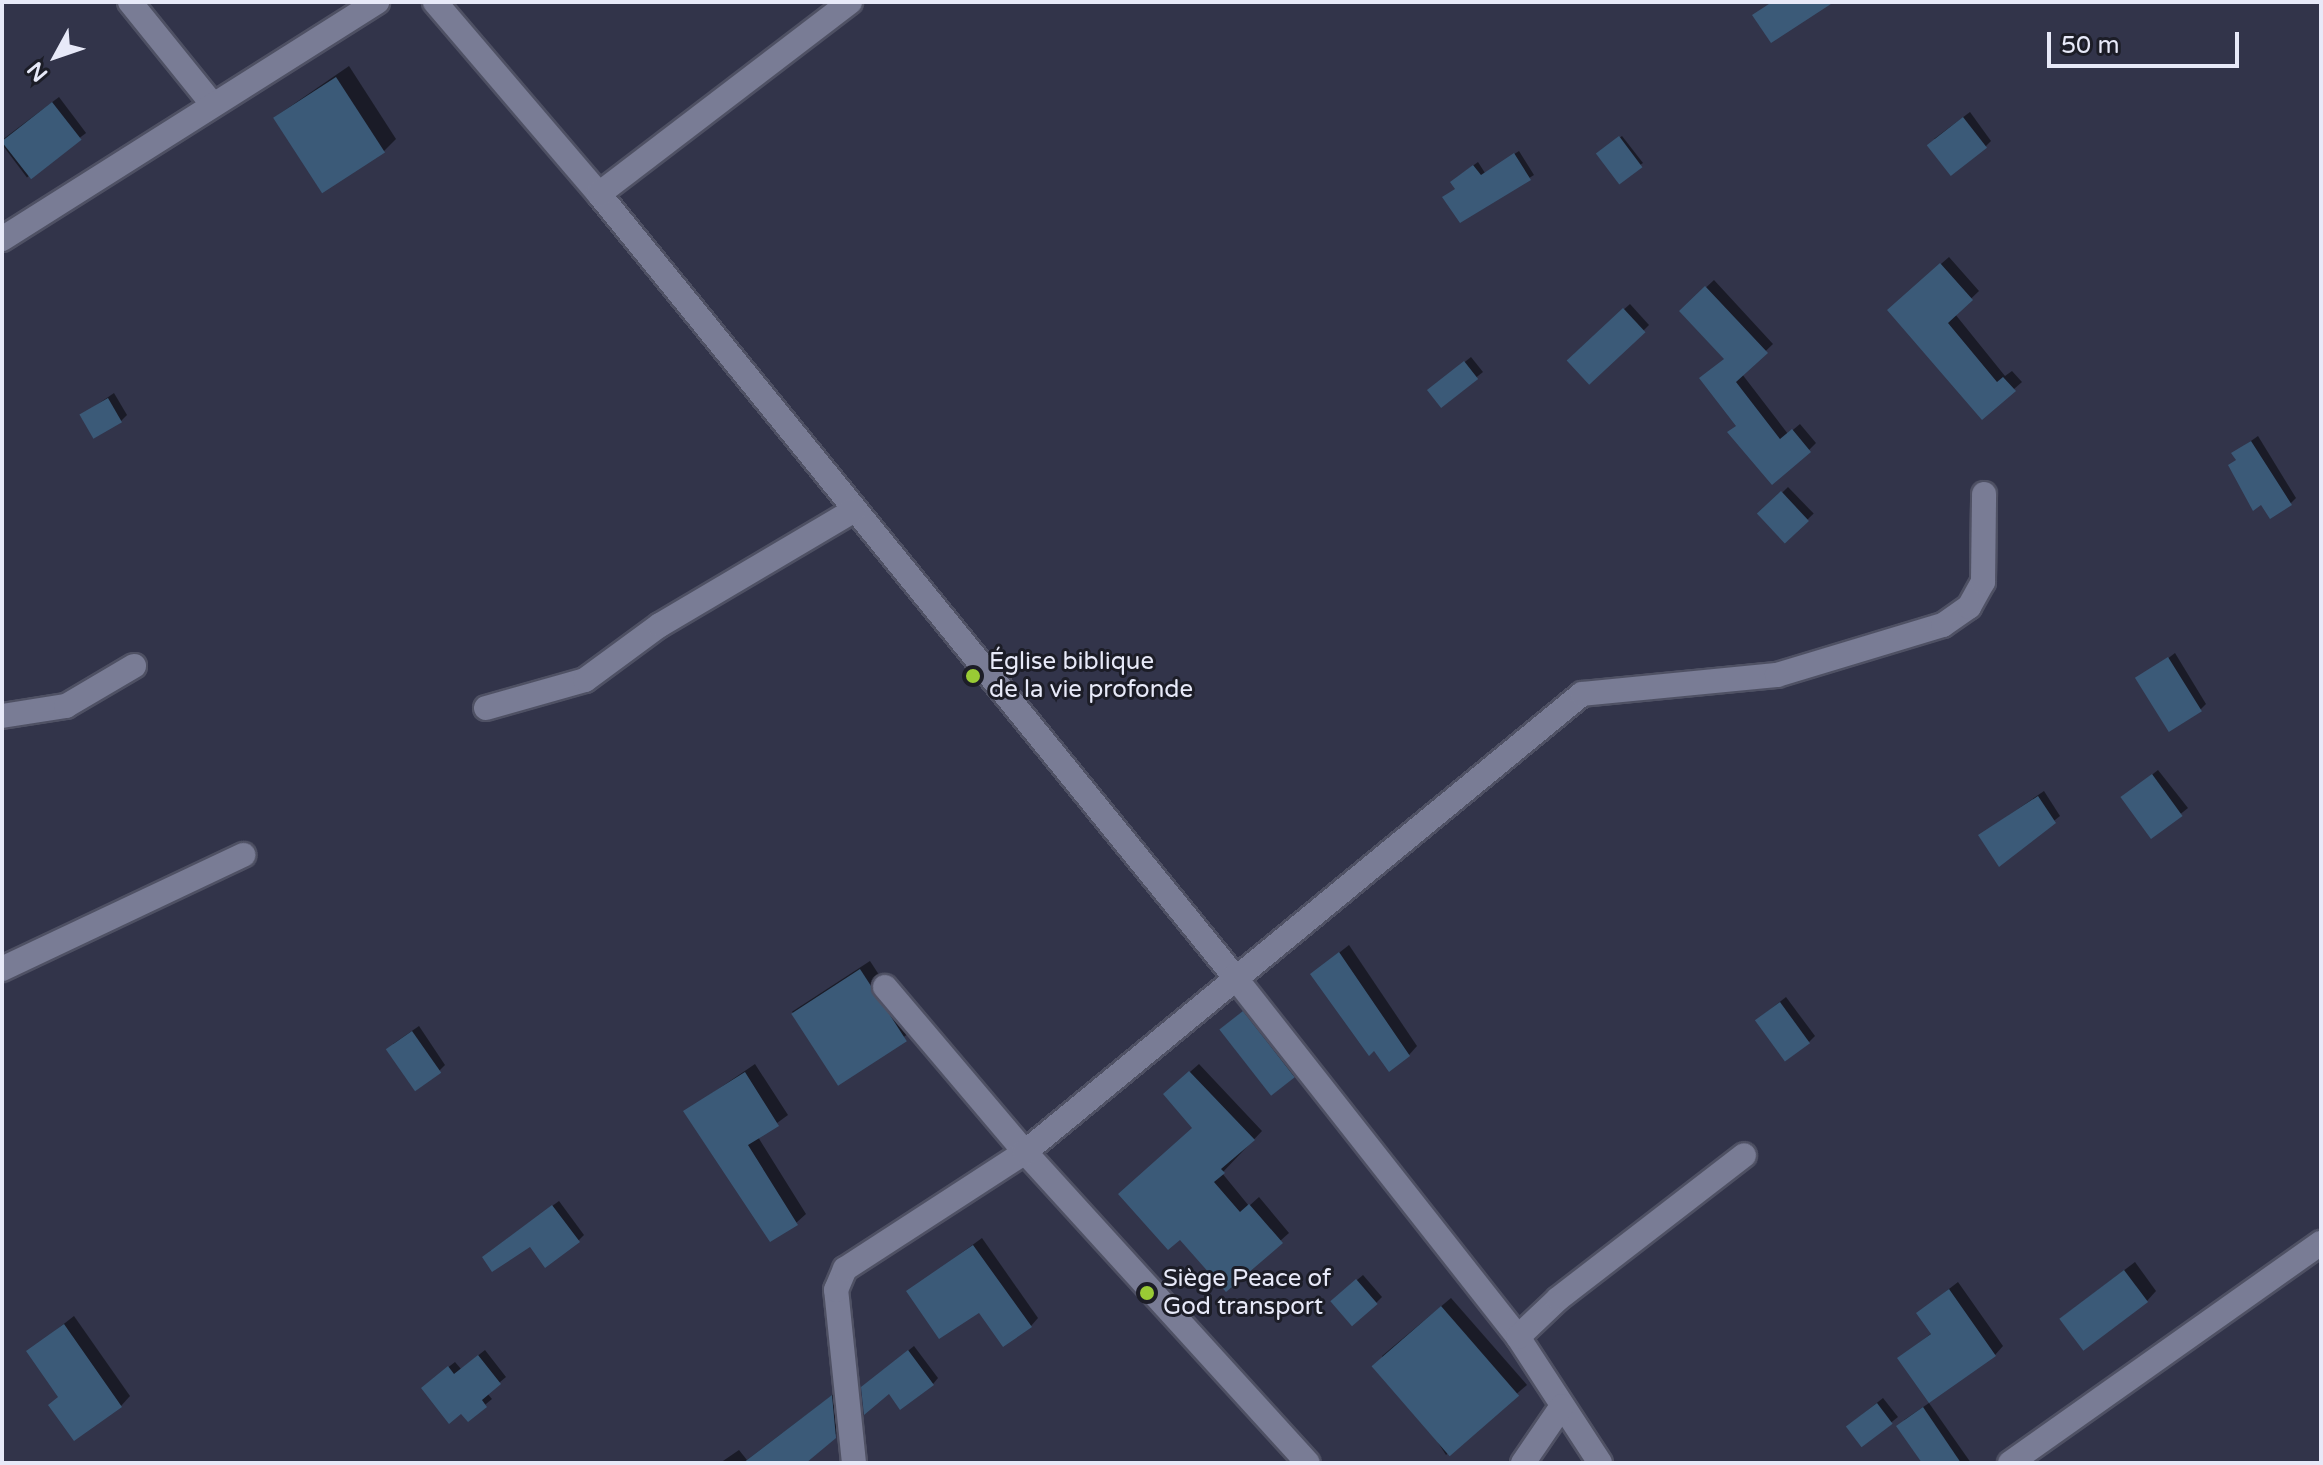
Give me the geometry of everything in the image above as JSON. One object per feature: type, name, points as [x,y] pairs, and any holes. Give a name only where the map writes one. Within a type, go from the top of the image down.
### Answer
[{"type":"street","points":[[130,2],[213,105]]},
{"type":"street","points":[[2,239],[377,2]]},
{"type":"street","points":[[435,2],[599,194],[853,511],[1234,976],[1518,1337],[1600,1463]]},
{"type":"street","points":[[599,194],[850,2]]},
{"type":"street","points":[[854,1463],[836,1290],[845,1269],[1025,1152],[1234,976],[1582,694],[1610,688],[1726,684],[1777,675],[1943,625],[1969,607],[1983,582],[1984,494]]},
{"type":"street","points":[[486,708],[585,680],[660,625],[853,511]]},
{"type":"street","points":[[2,716],[66,706],[134,666]]},
{"type":"street","points":[[2,969],[243,855]]},
{"type":"street","points":[[885,987],[1025,1152],[1308,1463]]},
{"type":"street","points":[[1518,1337],[1558,1299],[1744,1155]]},
{"type":"street","points":[[2010,1463],[2321,1243]]},
{"type":"street","points":[[1523,1463],[1562,1406]]},
{"type":"building","points":[[1772,2],[1834,2],[1771,43],[1752,15]]},
{"type":"building","points":[[336,77],[385,152],[322,193],[273,118]]},
{"type":"building","points":[[52,102],[82,140],[31,179],[2,141]]},
{"type":"building","points":[[1963,117],[1987,148],[1951,176],[1927,145]]},
{"type":"building","points":[[1619,136],[1642,167],[1619,185],[1596,153]]},
{"type":"building","points":[[1514,153],[1531,180],[1460,223],[1442,197],[1455,189],[1450,182],[1473,165],[1481,175]]},
{"type":"building","points":[[1940,263],[1973,300],[1948,323],[1997,382],[2003,377],[2016,391],[1982,420],[1887,310]]},
{"type":"building","points":[[1705,286],[1768,353],[1736,382],[1780,439],[1792,429],[1811,452],[1772,485],[1727,432],[1736,426],[1699,378],[1724,359],[1679,311]]},
{"type":"building","points":[[1623,308],[1646,332],[1589,385],[1567,361]]},
{"type":"building","points":[[1464,361],[1478,379],[1441,408],[1427,390]]},
{"type":"building","points":[[108,398],[122,422],[93,439],[79,414]]},
{"type":"building","points":[[2251,441],[2292,505],[2270,519],[2261,505],[2253,511],[2228,465],[2236,460],[2231,453]]},
{"type":"building","points":[[1781,491],[1809,521],[1785,543],[1757,514]]},
{"type":"building","points":[[2168,657],[2202,711],[2169,732],[2135,678]]},
{"type":"building","points":[[2152,774],[2183,816],[2151,839],[2120,797]]},
{"type":"building","points":[[2038,796],[2056,823],[1999,867],[1978,835]]},
{"type":"building","points":[[1339,952],[1410,1056],[1389,1072],[1374,1051],[1369,1056],[1310,974]]},
{"type":"building","points":[[860,969],[907,1041],[838,1086],[791,1014]]},
{"type":"building","points":[[1780,1002],[1810,1043],[1785,1061],[1755,1020]]},
{"type":"building","points":[[1243,1011],[1295,1077],[1271,1096],[1219,1029]]},
{"type":"building","points":[[412,1031],[441,1073],[415,1091],[386,1049]]},
{"type":"building","points":[[1189,1071],[1255,1140],[1221,1169],[1225,1173],[1214,1182],[1240,1212],[1249,1204],[1283,1243],[1226,1292],[1180,1240],[1168,1250],[1118,1194],[1192,1128],[1163,1094]]},
{"type":"building","points":[[745,1072],[779,1126],[748,1145],[798,1225],[770,1242],[683,1111]]},
{"type":"building","points":[[552,1205],[580,1242],[545,1268],[530,1247],[492,1272],[482,1257]]},
{"type":"building","points":[[973,1245],[1032,1327],[1003,1347],[979,1313],[939,1339],[906,1291]]},
{"type":"building","points":[[2124,1270],[2148,1302],[2083,1351],[2059,1319]]},
{"type":"building","points":[[1356,1279],[1378,1304],[1352,1326],[1330,1301]]},
{"type":"building","points":[[1949,1289],[1996,1356],[1929,1403],[1897,1358],[1931,1334],[1916,1313]]},
{"type":"building","points":[[1441,1306],[1519,1396],[1450,1456],[1372,1366]]},
{"type":"building","points":[[64,1324],[122,1407],[74,1441],[48,1405],[58,1397],[26,1351]]},
{"type":"building","points":[[908,1350],[934,1385],[900,1410],[889,1394],[864,1415],[861,1387]]},
{"type":"building","points":[[478,1355],[501,1384],[482,1400],[487,1407],[468,1422],[461,1414],[449,1424],[421,1388],[448,1366],[454,1374]]},
{"type":"building","points":[[832,1395],[836,1438],[806,1463],[743,1463]]},
{"type":"building","points":[[1877,1403],[1893,1424],[1862,1447],[1846,1426]]},
{"type":"building","points":[[1923,1407],[1961,1463],[1922,1463],[1896,1426]]},
{"type":"place","name":"Église biblique de la vie profonde","points":[[973,676]]},
{"type":"place","name":"Siège Peace of God transport","points":[[1147,1293]]}]
